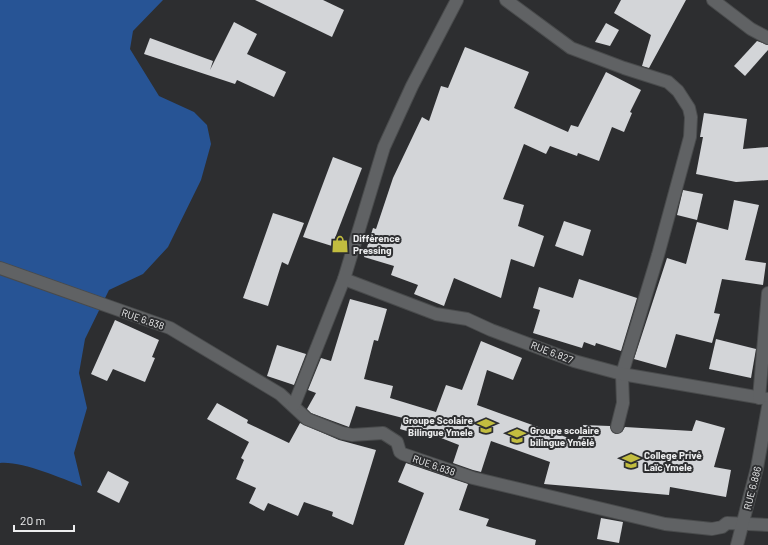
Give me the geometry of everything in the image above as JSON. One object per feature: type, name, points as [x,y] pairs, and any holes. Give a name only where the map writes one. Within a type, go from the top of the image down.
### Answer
[{"type":"street","points":[[294,405],[344,279],[384,147],[412,86],[457,0]]},
{"type":"street","points":[[506,0],[571,48],[624,68],[668,82],[678,92],[689,108],[691,117],[690,137],[658,255],[622,374],[623,404],[617,426]]},
{"type":"street","points":[[713,0],[751,29],[768,38]]},
{"type":"street","name":"RUE 6.838","points":[[0,268],[170,328],[280,394],[294,405],[307,419],[342,433],[352,435],[383,433],[397,442],[402,454],[480,480],[665,524],[712,529],[722,527],[727,523],[743,522],[768,525]]},
{"type":"street","name":"RUE 6.827","points":[[344,279],[436,314],[467,319],[491,330],[574,361],[622,374],[765,401]]},
{"type":"street","name":"RUE 6.886","points":[[737,545],[757,468],[765,401],[768,293]]},
{"type":"shaded area","points":[[0,0],[163,0],[133,31],[130,49],[159,96],[194,112],[207,125],[211,144],[201,180],[168,247],[143,274],[109,290],[85,339],[79,373],[87,408],[74,453],[82,486],[30,467],[0,463]]},
{"type":"building","points":[[255,0],[323,0],[344,10],[332,37]]},
{"type":"building","points":[[621,0],[686,0],[649,68],[642,66],[651,35],[614,13]]},
{"type":"building","points":[[234,22],[257,34],[247,54],[286,72],[274,97],[237,80],[235,84],[144,54],[150,38],[213,61],[210,70]]},
{"type":"building","points":[[606,23],[619,30],[610,46],[595,42]]},
{"type":"building","points":[[757,41],[768,45],[768,50],[745,76],[734,66]]},
{"type":"building","points":[[465,47],[529,72],[514,108],[568,132],[571,125],[578,127],[606,72],[641,90],[630,112],[632,113],[624,132],[612,127],[599,161],[578,153],[577,156],[550,146],[546,154],[524,144],[503,199],[524,205],[518,226],[544,236],[534,267],[511,259],[501,298],[454,278],[444,306],[414,294],[418,285],[391,275],[394,266],[364,257],[373,228],[376,229],[393,178],[422,117],[429,121],[441,86],[448,88]]},
{"type":"building","points":[[704,113],[747,119],[743,149],[768,147],[768,180],[736,182],[696,174],[703,137],[700,137]]},
{"type":"building","points":[[333,157],[362,168],[332,246],[303,237]]},
{"type":"building","points":[[683,190],[703,194],[697,220],[677,215]]},
{"type":"building","points":[[734,200],[759,205],[745,260],[766,263],[763,285],[722,279],[714,313],[720,314],[712,343],[676,334],[666,368],[634,359],[667,258],[686,264],[697,222],[728,230]]},
{"type":"building","points":[[273,213],[304,223],[288,265],[282,262],[268,306],[243,298]]},
{"type":"building","points":[[564,221],[591,230],[583,256],[555,246]]},
{"type":"building","points":[[579,279],[637,298],[621,351],[596,343],[595,346],[584,342],[582,348],[533,333],[540,310],[533,308],[539,287],[573,298]]},
{"type":"building","points":[[350,299],[387,309],[378,341],[374,340],[364,379],[393,386],[390,398],[436,412],[446,385],[462,390],[481,341],[522,358],[513,380],[487,370],[477,405],[577,441],[583,425],[610,426],[612,432],[616,434],[622,432],[625,427],[692,431],[696,420],[725,428],[714,467],[731,470],[726,497],[670,487],[669,495],[544,484],[550,462],[491,441],[481,472],[453,463],[459,445],[426,432],[424,436],[400,429],[403,418],[356,406],[349,427],[311,413],[307,409],[316,393],[308,390],[321,358],[331,361]]},
{"type":"building","points":[[115,320],[159,340],[152,357],[155,358],[145,382],[113,369],[107,381],[91,374]]},
{"type":"building","points":[[716,339],[756,349],[751,378],[709,369]]},
{"type":"building","points":[[277,345],[306,354],[294,385],[267,376]]},
{"type":"building","points":[[217,403],[248,420],[247,423],[289,443],[300,423],[339,440],[376,450],[353,525],[332,516],[333,512],[304,502],[298,516],[268,503],[264,511],[249,503],[256,488],[236,479],[244,460],[241,458],[249,442],[207,419]]},
{"type":"building","points":[[406,463],[468,484],[459,510],[489,519],[486,526],[536,540],[535,545],[404,545],[424,493],[398,482]]},
{"type":"building","points":[[108,471],[129,482],[119,503],[97,492]]},
{"type":"building","points":[[601,518],[623,522],[619,543],[597,539]]},
{"type":"place","name":"Différence Pressing","points":[[340,244]]},
{"type":"place","name":"Groupe Scolaire Bilingue Ymele","points":[[486,426]]},
{"type":"place","name":"Groupe scolaire bilingue Ymélé","points":[[517,436]]},
{"type":"place","name":"College Privé Laïc Ymele","points":[[631,461]]}]
